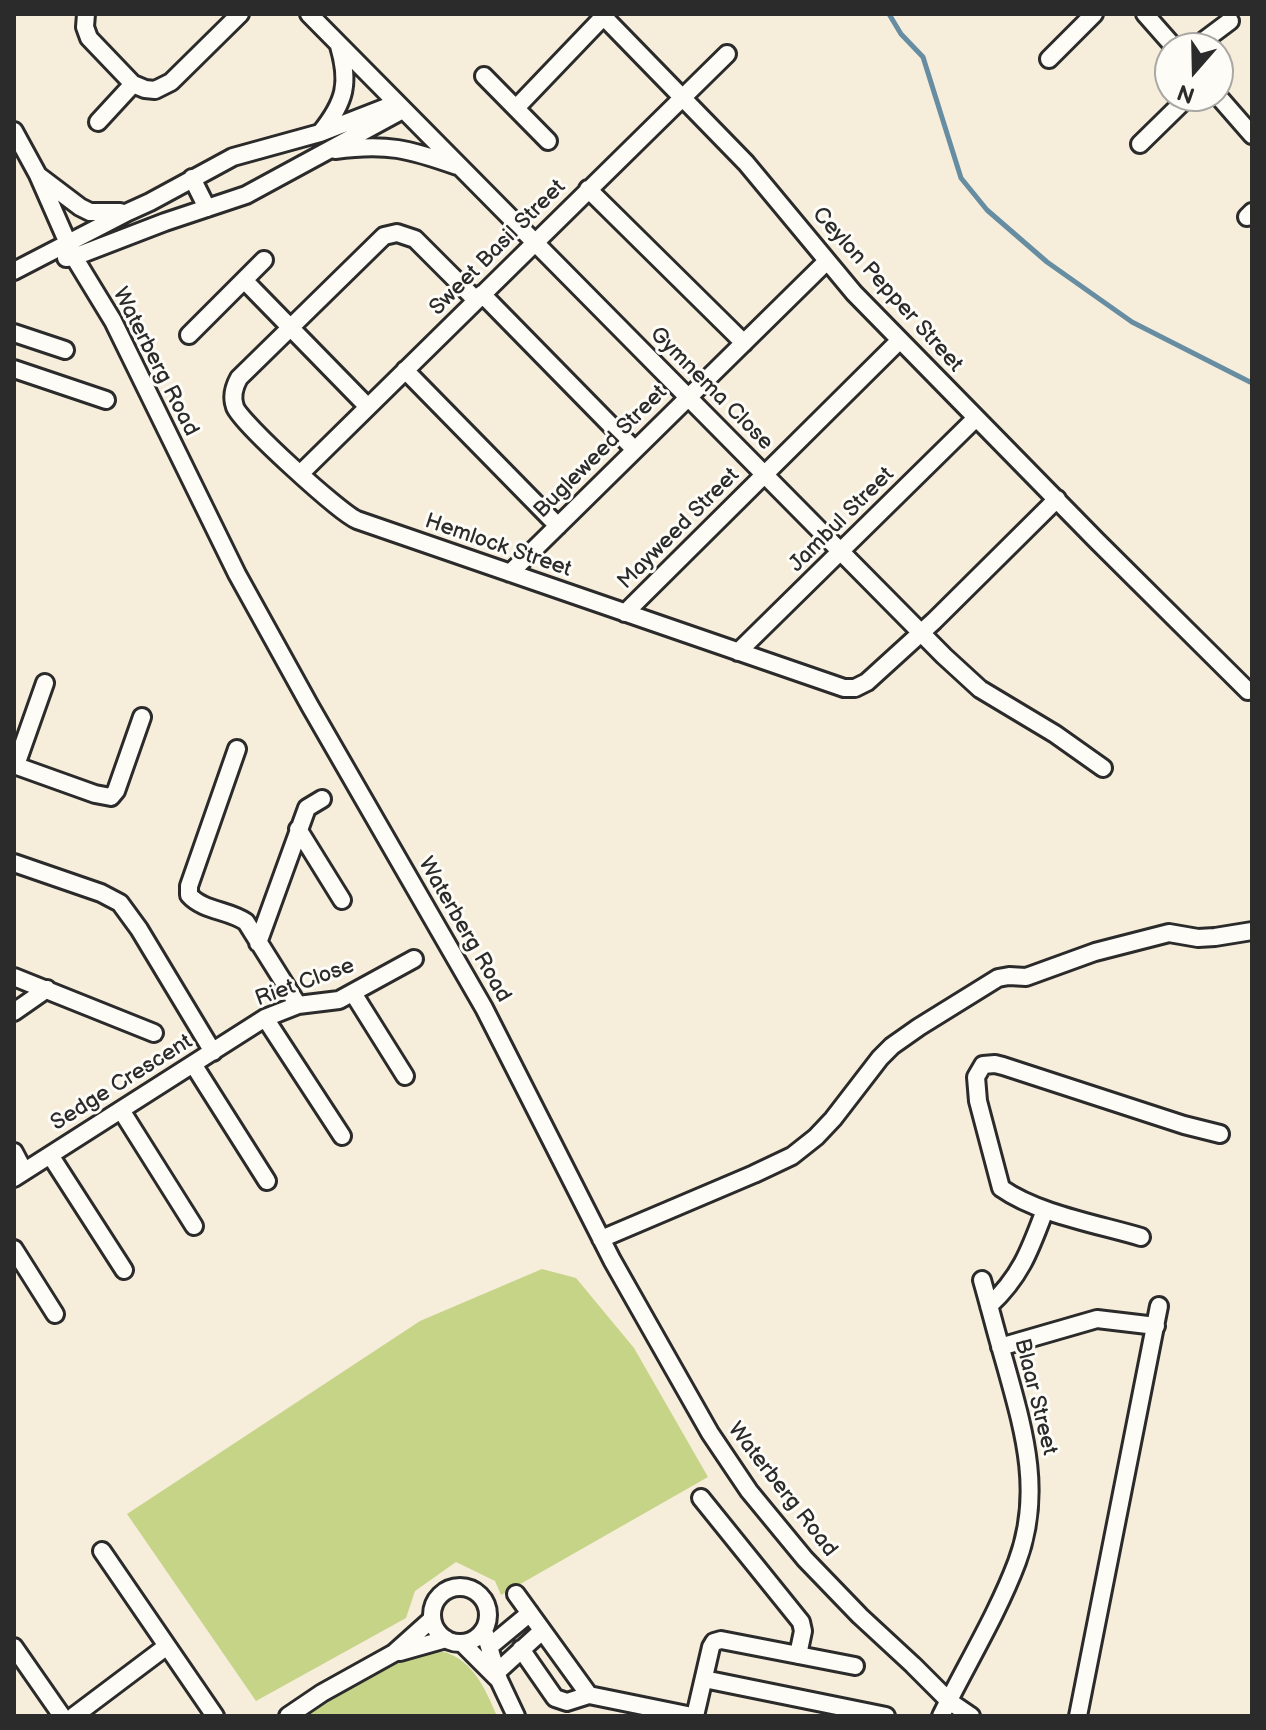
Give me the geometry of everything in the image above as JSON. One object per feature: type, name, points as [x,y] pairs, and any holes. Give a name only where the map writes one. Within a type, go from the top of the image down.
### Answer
[{"type":"street","points":[[86,14],[85,27],[89,38],[133,84],[155,90],[165,86],[240,14]]},
{"type":"street","name":"Gymnema Close","points":[[309,14],[921,633],[980,689],[1055,734],[1103,768]]},
{"type":"street","points":[[1049,59],[1094,14]]},
{"type":"street","points":[[1145,14],[1161,32]]},
{"type":"street","points":[[516,108],[604,15]]},
{"type":"street","name":"Ceylon Pepper Street","points":[[604,15],[746,163],[854,293],[1248,691]]},
{"type":"street","points":[[1215,32],[1230,21]]},
{"type":"street","points":[[320,133],[334,116],[343,94],[344,66],[338,42]]},
{"type":"street","name":"Sweet Basil Street","points":[[300,474],[727,54]]},
{"type":"street","points":[[484,76],[548,141]]},
{"type":"street","points":[[98,122],[133,84]]},
{"type":"street","points":[[70,250],[128,212],[233,157],[320,133],[400,106]]},
{"type":"street","points":[[14,271],[38,259],[246,195],[400,106]]},
{"type":"street","points":[[1140,144],[1173,112]]},
{"type":"street","points":[[1232,112],[1252,135]]},
{"type":"street","name":"Waterberg Road","points":[[14,131],[38,175],[70,250],[113,321],[244,587],[484,1008],[601,1239],[694,1406],[749,1491],[785,1536],[945,1708],[971,1716]]},
{"type":"street","points":[[325,151],[397,147],[462,168]]},
{"type":"street","points":[[38,175],[90,212],[128,212]]},
{"type":"street","points":[[192,178],[207,208]]},
{"type":"street","points":[[588,189],[744,343]]},
{"type":"street","name":"Hemlock Street","points":[[635,450],[419,242],[397,233],[379,240],[239,378],[234,389],[233,399],[240,416],[349,517],[837,686],[855,688],[867,682],[1057,499]]},
{"type":"street","points":[[189,335],[264,260]]},
{"type":"street","name":"Bugleweed Street","points":[[510,573],[827,261]]},
{"type":"street","points":[[244,280],[368,407]]},
{"type":"street","points":[[14,333],[65,350]]},
{"type":"street","name":"Mayweed Street","points":[[625,613],[900,340]]},
{"type":"street","points":[[14,369],[106,400]]},
{"type":"street","points":[[405,370],[558,526]]},
{"type":"street","name":"Jambul Street","points":[[738,652],[976,418]]},
{"type":"street","points":[[45,683],[15,765],[95,794],[111,797],[116,791],[142,717]]},
{"type":"street","points":[[237,749],[188,891],[195,902],[246,922],[298,1005]]},
{"type":"street","points":[[258,943],[307,808],[322,799]]},
{"type":"street","points":[[298,829],[342,900]]},
{"type":"street","name":"Sedge Crescent","points":[[14,863],[101,893],[120,903],[213,1052],[19,1174]]},
{"type":"street","points":[[601,1239],[792,1156],[833,1119],[892,1046],[998,978],[1026,977],[1095,952],[1169,933],[1198,938],[1252,931]]},
{"type":"street","name":"Riet Close","points":[[213,1052],[265,1018],[298,1005],[339,1000],[414,959]]},
{"type":"street","points":[[14,977],[154,1033]]},
{"type":"street","points":[[14,1012],[47,989]]},
{"type":"street","points":[[353,993],[405,1076]]},
{"type":"street","points":[[265,1018],[342,1136]]},
{"type":"street","points":[[193,1064],[267,1181]]},
{"type":"street","points":[[1141,1237],[1045,1210],[1001,1188],[977,1091],[978,1070],[983,1065],[1003,1066],[1220,1134]]},
{"type":"street","points":[[121,1110],[194,1226]]},
{"type":"street","points":[[14,1152],[19,1174]]},
{"type":"street","points":[[50,1155],[124,1270]]},
{"type":"street","points":[[989,1306],[1017,1275],[1028,1256],[1045,1210]]},
{"type":"street","points":[[14,1249],[55,1314]]},
{"type":"street","name":"Blaar Street","points":[[945,1708],[1018,1560],[1028,1519],[1030,1475],[1027,1446],[982,1280]]},
{"type":"street","points":[[1078,1716],[1159,1306]]},
{"type":"street","points":[[1000,1347],[1097,1319],[1156,1326]]},
{"type":"street","points":[[701,1498],[801,1622],[803,1631],[798,1655]]},
{"type":"street","points":[[102,1551],[215,1716]]},
{"type":"street","points":[[394,1653],[454,1641],[471,1641],[478,1637],[484,1630],[487,1606],[470,1589],[453,1588],[440,1596],[435,1603],[432,1619],[437,1631],[454,1641],[498,1676]]},
{"type":"street","points":[[516,1594],[589,1695]]},
{"type":"street","points":[[489,1647],[530,1613]]},
{"type":"street","points":[[288,1716],[322,1693],[394,1653],[432,1619]]},
{"type":"street","points":[[484,1630],[498,1676],[516,1716]]},
{"type":"street","points":[[498,1676],[521,1649],[542,1631]]},
{"type":"street","points":[[521,1649],[555,1698],[567,1702],[589,1695],[694,1716],[714,1642],[721,1640],[855,1666]]},
{"type":"street","points":[[74,1716],[167,1646]]},
{"type":"street","points":[[14,1647],[62,1716]]},
{"type":"street","points":[[704,1679],[886,1716]]},
{"type":"green space","points":[[542,1269],[576,1278],[634,1348],[708,1477],[501,1595],[495,1581],[456,1562],[415,1591],[406,1618],[256,1701],[127,1514],[420,1321]]},
{"type":"green space","points":[[433,1650],[450,1654],[468,1666],[480,1681],[497,1716],[306,1716],[400,1656]]},
{"type":"waterway","points":[[889,14],[901,34],[923,57],[961,178],[987,210],[1047,262],[1132,322],[1250,382]]}]
